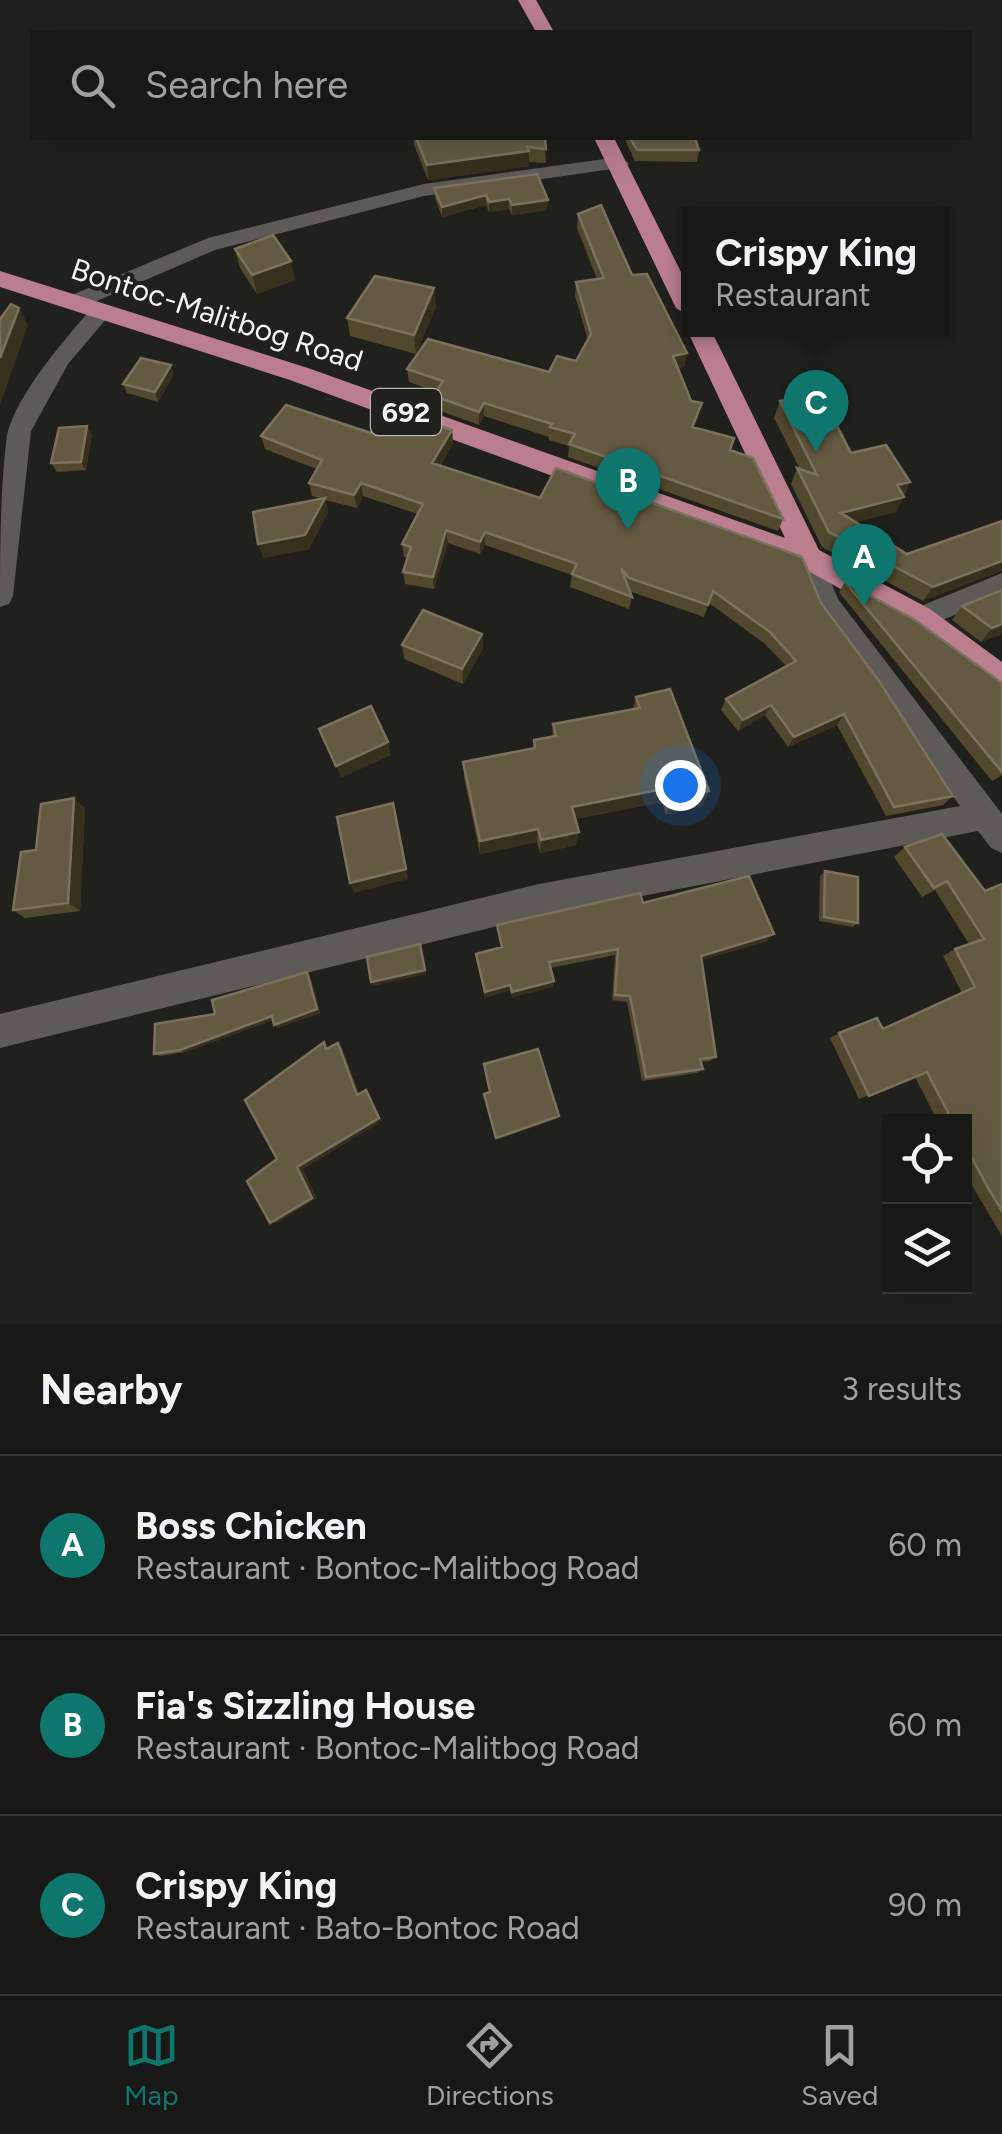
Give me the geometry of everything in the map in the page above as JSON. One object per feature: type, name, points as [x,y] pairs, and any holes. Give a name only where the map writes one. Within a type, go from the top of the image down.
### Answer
[{"type":"main road","points":[[527,0],[544,30]]},
{"type":"main road","points":[[605,140],[681,293]]},
{"type":"main road","name":"Bontoc-Malitbog Road","points":[[0,278],[299,374],[809,558]]},
{"type":"main road","points":[[702,337],[809,558]]},
{"type":"main road","name":"692","points":[[809,558],[920,618],[1002,679]]},
{"type":"street","points":[[75,302],[208,245],[280,226],[424,190],[619,163]]},
{"type":"street","points":[[0,596],[19,431],[58,359],[102,311]]},
{"type":"street","points":[[0,1031],[539,900],[993,826],[827,605],[809,558]]},
{"type":"street","points":[[920,618],[1002,584]]},
{"type":"building","points":[[417,140],[545,140],[546,149],[527,147],[529,151],[427,165]]},
{"type":"building","points":[[631,140],[696,140],[699,150],[637,150]]},
{"type":"building","points":[[537,174],[548,200],[512,205],[509,199],[489,202],[486,195],[442,207],[434,188]]},
{"type":"building","points":[[601,205],[632,275],[647,274],[687,353],[673,356],[691,401],[702,403],[692,427],[734,438],[730,450],[753,458],[783,519],[569,444],[575,434],[550,427],[552,424],[484,403],[479,412],[434,396],[443,381],[407,369],[428,339],[549,372],[557,356],[576,361],[591,334],[576,282],[604,278],[578,214]]},
{"type":"building","points":[[273,235],[291,261],[252,275],[235,249]]},
{"type":"building","points":[[375,276],[434,288],[414,335],[347,318]]},
{"type":"building","points":[[11,304],[19,308],[0,358],[0,319]]},
{"type":"building","points":[[141,358],[171,365],[155,392],[123,384]]},
{"type":"building","points":[[814,396],[828,421],[834,420],[851,453],[886,445],[910,482],[897,485],[904,497],[841,513],[907,554],[1002,521],[1002,561],[933,587],[829,532],[797,468],[817,475],[780,401]]},
{"type":"building","points":[[286,405],[377,435],[387,424],[412,434],[421,419],[452,430],[432,463],[540,498],[556,468],[802,557],[821,603],[879,681],[953,796],[894,807],[844,714],[794,737],[771,705],[743,720],[726,699],[796,661],[770,632],[713,591],[708,605],[629,578],[621,568],[632,597],[572,574],[577,564],[485,532],[480,542],[446,530],[433,577],[403,572],[411,547],[402,544],[423,504],[361,483],[354,495],[309,483],[322,460],[261,436]]},
{"type":"building","points":[[87,426],[81,462],[51,463],[59,428]]},
{"type":"building","points":[[325,498],[305,535],[258,544],[253,512]]},
{"type":"building","points":[[845,582],[915,620],[1002,683],[1002,772]]},
{"type":"building","points":[[1002,590],[1002,624],[992,628],[962,606]]},
{"type":"building","points":[[423,610],[482,634],[462,669],[402,645]]},
{"type":"building","points":[[670,689],[709,791],[672,801],[668,788],[572,807],[579,832],[541,840],[538,829],[480,841],[463,762],[535,748],[534,740],[556,736],[553,724],[640,708],[636,697]]},
{"type":"building","points":[[371,706],[388,742],[336,766],[319,729]]},
{"type":"building","points":[[74,798],[68,903],[13,910],[21,852],[36,850],[41,804]]},
{"type":"building","points":[[393,803],[406,869],[350,883],[337,817]]},
{"type":"building","points":[[942,834],[985,891],[1002,884],[1002,1211],[972,1158],[972,1114],[949,1114],[927,1072],[869,1096],[839,1033],[877,1018],[883,1029],[975,987],[955,949],[984,939],[947,881],[934,888],[905,847]]},
{"type":"building","points":[[825,871],[858,877],[858,923],[824,917]]},
{"type":"building","points":[[749,876],[774,934],[701,956],[716,1057],[700,1059],[703,1069],[646,1077],[630,996],[615,995],[618,949],[549,962],[554,981],[512,992],[510,985],[485,992],[476,954],[502,947],[497,925],[640,893],[643,903]]},
{"type":"building","points":[[420,944],[425,970],[371,982],[367,957]]},
{"type":"building","points":[[307,972],[317,1009],[274,1025],[272,1016],[180,1050],[154,1054],[155,1024],[215,1014],[212,1000]]},
{"type":"building","points":[[324,1042],[326,1049],[338,1043],[357,1095],[366,1090],[379,1118],[297,1167],[312,1198],[270,1223],[247,1181],[277,1159],[245,1100]]},
{"type":"building","points":[[538,1049],[559,1116],[496,1138],[484,1094],[490,1092],[484,1064]]},
{"type":"place","name":"Crispy King","points":[[816,452]]},
{"type":"place","name":"Fia's Sizzling House","points":[[628,530]]},
{"type":"place","name":"Boss Chicken","points":[[864,606]]}]
